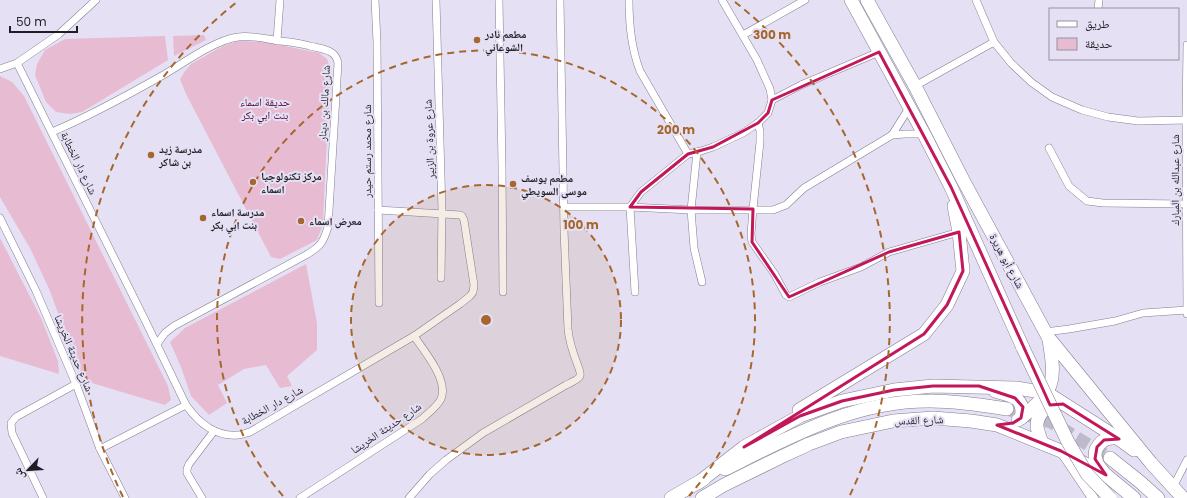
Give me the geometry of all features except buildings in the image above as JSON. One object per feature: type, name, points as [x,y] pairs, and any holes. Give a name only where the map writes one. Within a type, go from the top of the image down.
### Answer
[{"type":"highway","name":"شارع أبو هريرة","points":[[850,0],[924,134],[951,187],[1023,348],[1068,442],[1087,474],[1110,498]]},
{"type":"highway","name":"شارع أبو هريرة","points":[[867,0],[915,86],[963,180],[1046,335],[1151,463],[1183,498]]},
{"type":"highway","points":[[698,482],[777,424],[924,334],[947,305],[963,271],[959,232],[951,187]]},
{"type":"highway","points":[[997,425],[1013,423],[1022,418],[1042,400],[1047,393],[1051,382],[1053,369],[1046,335]]},
{"type":"highway","points":[[744,447],[800,416],[842,401],[894,390],[933,386],[979,386],[1016,388],[1047,393],[1119,439],[1151,463]]},
{"type":"highway","points":[[979,386],[1006,394],[1018,400],[1023,408],[1022,418]]},
{"type":"highway","name":"شارع القدس","points":[[671,498],[698,482],[789,437],[837,417],[865,409],[896,403],[931,401],[975,404],[1007,409]]},
{"type":"highway","points":[[1042,443],[1037,427],[1040,415],[1053,404],[1063,404]]},
{"type":"highway","name":"شارع القدس","points":[[702,498],[724,485],[781,457],[809,444],[841,432],[892,420],[933,418],[997,425],[1060,451],[1106,475],[1134,498]]},
{"type":"highway","points":[[1106,475],[1095,459],[1096,447],[1104,440],[1113,438],[1119,439]]},
{"type":"highway","points":[[1110,458],[1158,498]]},
{"type":"main road","points":[[1060,451],[1093,498]]},
{"type":"street","points":[[0,70],[17,63],[59,34],[96,0]]},
{"type":"street","points":[[277,40],[280,0]]},
{"type":"street","name":"شارع محمد رستم حيدر","points":[[375,0],[377,42],[379,303]]},
{"type":"street","name":"شارع عروة بن الزبير","points":[[436,0],[442,214],[441,278]]},
{"type":"street","points":[[499,0],[503,292]]},
{"type":"street","points":[[409,498],[430,474],[446,460],[483,433],[566,385],[580,375],[569,340],[564,207],[560,0]]},
{"type":"street","points":[[629,0],[629,23],[634,57],[640,71],[688,154]]},
{"type":"street","points":[[635,292],[630,206],[641,192],[688,154],[714,147],[743,133],[758,123],[768,113],[772,100],[770,89],[760,66],[722,0]]},
{"type":"street","points":[[743,35],[804,0]]},
{"type":"street","points":[[976,0],[994,42],[1011,63],[1031,82],[1052,97],[1082,110],[1108,117],[1138,121],[1186,120]]},
{"type":"street","name":"شارع مالك بن دينار","points":[[52,132],[76,122],[226,40],[238,37],[277,40],[329,50],[335,54],[337,58],[338,63],[328,227],[324,240],[317,248],[306,256],[174,326],[165,333],[157,344]]},
{"type":"street","points":[[915,86],[994,42]]},
{"type":"street","name":"شارع عبدالله بن المبارك","points":[[1187,45],[1187,314]]},
{"type":"street","points":[[772,100],[801,85],[879,52]]},
{"type":"street","name":"شارع دار الخطابة","points":[[17,63],[186,405],[194,417],[204,426],[214,431],[238,435],[250,432],[414,336],[460,304],[473,292],[474,285],[464,220],[462,216],[378,210]]},
{"type":"street","points":[[564,207],[630,206],[691,210],[773,210],[786,205],[804,188],[892,135],[909,108]]},
{"type":"street","points":[[758,123],[760,142],[753,209],[751,234],[752,242],[789,297],[820,282],[861,267],[889,252],[959,232]]},
{"type":"street","points":[[892,135],[924,134]]},
{"type":"street","points":[[1049,148],[1069,186],[1087,201],[1103,203],[1186,204]]},
{"type":"street","points":[[697,152],[691,210],[694,248],[702,282]]},
{"type":"street","name":"شارع حديثة الخريشا","points":[[0,218],[36,291],[76,384],[100,449],[125,498]]},
{"type":"street","points":[[1046,335],[1069,329],[1115,321],[1143,313],[1187,310]]},
{"type":"street","name":"شارع حديثة الخريشا","points":[[300,498],[312,494],[422,419],[434,408],[441,398],[442,385],[436,368],[414,336]]},
{"type":"street","points":[[43,498],[12,433],[11,423],[16,417],[76,384]]},
{"type":"street","points":[[100,449],[186,405]]},
{"type":"street","points":[[202,498],[187,473],[187,469],[189,464],[214,431]]},
{"type":"street","points":[[1173,488],[1187,460]]},
{"type":"highlighted area","points":[[879,52],[951,187],[1050,405],[1063,404],[1119,439],[1104,440],[1097,447],[1095,459],[1106,475],[1061,451],[997,425],[1013,423],[1021,418],[1023,407],[1015,398],[979,386],[933,386],[894,390],[842,401],[800,416],[744,447],[924,334],[947,305],[963,271],[959,232],[889,252],[789,297],[752,242],[753,209],[630,207],[641,192],[688,154],[713,147],[758,123],[768,113],[772,100]]},
{"type":"green space","points":[[204,35],[206,40],[174,56],[173,36]]},
{"type":"green space","points":[[165,36],[168,60],[82,112],[70,114],[56,112],[46,102],[35,75],[37,64],[45,50],[65,39]]},
{"type":"green space","name":"حديقة اسماء بنت ابي بكر","points":[[238,41],[266,42],[319,53],[327,59],[331,70],[323,224],[317,240],[280,259],[271,257],[186,94],[180,79],[191,64],[223,46]]},
{"type":"green space","points":[[0,76],[12,82],[24,96],[168,386],[171,400],[165,405],[82,380],[50,291],[30,248],[0,197]]},
{"type":"green space","points":[[0,238],[41,318],[58,361],[59,374],[0,356]]},
{"type":"green space","points":[[306,264],[317,323],[317,350],[287,376],[292,386],[280,388],[266,365],[244,369],[218,385],[227,403],[209,415],[191,396],[170,342],[185,328]]},
{"type":"tunnel","points":[[1007,409],[1051,422],[1110,458]]},
{"type":"place","name":"مطعم نادر الشوعاني","points":[[477,40]]},
{"type":"place","name":"مدرسة زيد بن شاكر","points":[[151,155]]},
{"type":"place","name":"مركز تكنولوجيا اسماء","points":[[253,182]]},
{"type":"place","name":"مطعم يوسف موسى السويطي","points":[[513,184]]},
{"type":"place","name":"مدرسة اسماء بنت ابي بكر","points":[[203,218]]},
{"type":"place","name":"معرض اسماء","points":[[301,221]]}]
